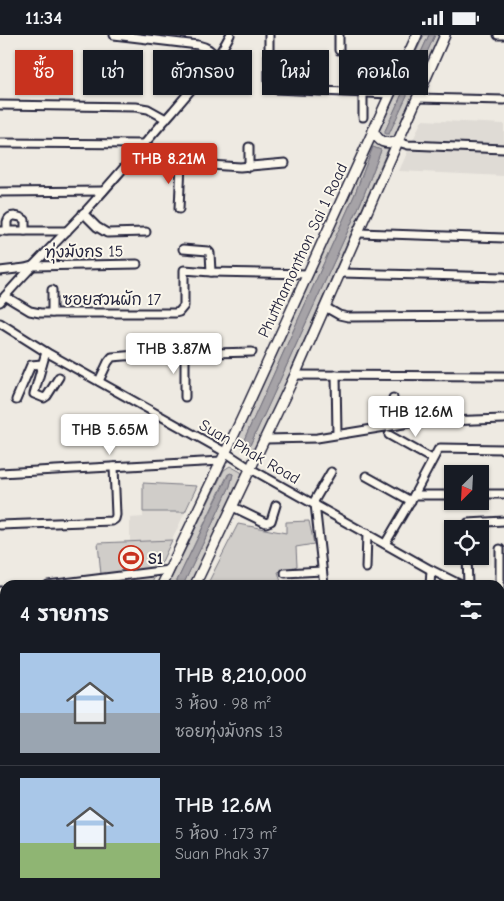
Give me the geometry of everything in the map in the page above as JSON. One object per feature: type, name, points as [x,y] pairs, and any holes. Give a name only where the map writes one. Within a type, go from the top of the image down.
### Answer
[{"type":"main road","name":"Phutthamonthon Sai 1 Road","points":[[410,50],[417,35]]},
{"type":"main road","points":[[197,580],[249,467],[265,439],[295,375],[445,35]]},
{"type":"main road","name":"Phutthamonthon Sai 1 Road","points":[[164,580],[221,461],[228,454],[390,95]]},
{"type":"main road","points":[[373,130],[381,141],[386,143],[398,142]]},
{"type":"street","points":[[114,35],[198,45],[210,50]]},
{"type":"street","points":[[221,50],[230,35]]},
{"type":"street","points":[[269,35],[270,87],[275,89],[339,92]]},
{"type":"street","points":[[339,35],[339,50]]},
{"type":"street","points":[[498,35],[504,35]]},
{"type":"street","points":[[2,299],[84,213],[185,95]]},
{"type":"street","points":[[363,95],[363,117]]},
{"type":"street","points":[[418,98],[504,100]]},
{"type":"street","points":[[0,105],[136,107],[148,109],[166,119]]},
{"type":"street","points":[[398,142],[408,145],[504,149]]},
{"type":"street","points":[[0,143],[144,144]]},
{"type":"street","points":[[249,147],[249,167]]},
{"type":"street","points":[[134,157],[181,163],[240,167],[285,163]]},
{"type":"street","points":[[179,209],[181,163]]},
{"type":"street","points":[[0,192],[103,191]]},
{"type":"street","points":[[84,213],[97,227],[107,233],[146,232]]},
{"type":"street","points":[[25,231],[26,220],[20,216],[11,216],[4,231],[25,231],[66,231]]},
{"type":"street","points":[[359,233],[504,238]]},
{"type":"street","points":[[183,249],[208,251],[210,253],[211,273],[308,274]]},
{"type":"street","name":"ทุ่งมังกร 15","points":[[0,271],[32,266],[137,264]]},
{"type":"street","name":"ซอยสวนผัก 17","points":[[2,299],[34,312],[175,313],[179,312],[184,306],[184,270],[211,273]]},
{"type":"street","points":[[341,273],[504,277]]},
{"type":"street","points":[[52,290],[52,313]]},
{"type":"street","points":[[325,307],[339,315],[348,317],[504,316]]},
{"type":"street","name":"Suan Phak Road","points":[[0,323],[46,352],[452,580]]},
{"type":"street","points":[[46,352],[34,392],[35,396],[44,398],[47,396],[60,377]]},
{"type":"street","points":[[99,381],[112,357],[121,355],[252,352]]},
{"type":"street","points":[[185,353],[186,397]]},
{"type":"street","points":[[16,400],[31,365],[42,364]]},
{"type":"street","points":[[295,375],[504,376]]},
{"type":"street","points":[[336,375],[337,434]]},
{"type":"street","points":[[393,398],[393,425]]},
{"type":"street","points":[[265,439],[317,437],[416,422],[504,419]]},
{"type":"street","points":[[389,435],[432,459]]},
{"type":"street","points":[[386,544],[438,449],[504,449]]},
{"type":"street","points":[[0,473],[221,461]]},
{"type":"street","points":[[0,525],[112,521],[116,515],[114,467]]},
{"type":"street","points":[[323,580],[314,503],[331,472]]},
{"type":"street","points":[[366,476],[412,498],[444,496]]},
{"type":"street","points":[[489,495],[504,494]]},
{"type":"street","points":[[232,507],[266,523],[271,521],[276,505]]},
{"type":"street","points":[[489,522],[504,521]]},
{"type":"street","points":[[366,568],[367,533]]},
{"type":"street","points":[[500,549],[500,580]]},
{"type":"street","points":[[467,565],[468,580]]},
{"type":"street","points":[[86,580],[169,569]]},
{"type":"street","points":[[430,580],[431,570]]},
{"type":"street","points":[[285,573],[322,571]]},
{"type":"shaded area","points":[[424,35],[429,35],[422,50],[417,50]]},
{"type":"shaded area","points":[[429,35],[435,35],[428,50],[422,50]]},
{"type":"shaded area","points":[[435,35],[440,35],[428,62],[428,50]]},
{"type":"shaded area","points":[[396,95],[402,95],[385,131],[389,133],[407,95],[413,95],[394,137],[389,138],[379,131]]},
{"type":"shaded area","points":[[402,95],[407,95],[389,134],[385,134]]},
{"type":"shaded area","points":[[422,120],[504,124],[504,176],[399,171]]},
{"type":"shaded area","points":[[373,139],[376,143],[389,147],[258,446],[254,449],[246,450],[239,445],[237,440]],"holes":[[[373,147],[380,150],[361,202],[270,402],[250,445],[243,445],[354,196]]]},
{"type":"shaded area","points":[[373,147],[381,150],[361,202],[250,445],[248,447],[243,445],[354,196]]},
{"type":"shaded area","points":[[230,466],[241,472],[242,475],[192,580],[185,580],[230,486],[233,474],[228,474],[177,580],[170,580],[224,470]]},
{"type":"shaded area","points":[[229,474],[233,474],[230,486],[185,580],[177,580]]},
{"type":"shaded area","points":[[143,483],[197,486],[185,512],[143,512]]},
{"type":"shaded area","points":[[143,512],[185,512],[172,540],[130,543],[130,518],[143,517]]},
{"type":"shaded area","points":[[309,521],[314,544],[296,547],[297,566],[278,572],[280,580],[210,580],[238,524],[286,533],[286,522]]},
{"type":"shaded area","name":"S1","points":[[172,540],[153,580],[102,580],[98,543]]},
{"type":"place","name":"S1","points":[[131,558]]}]
